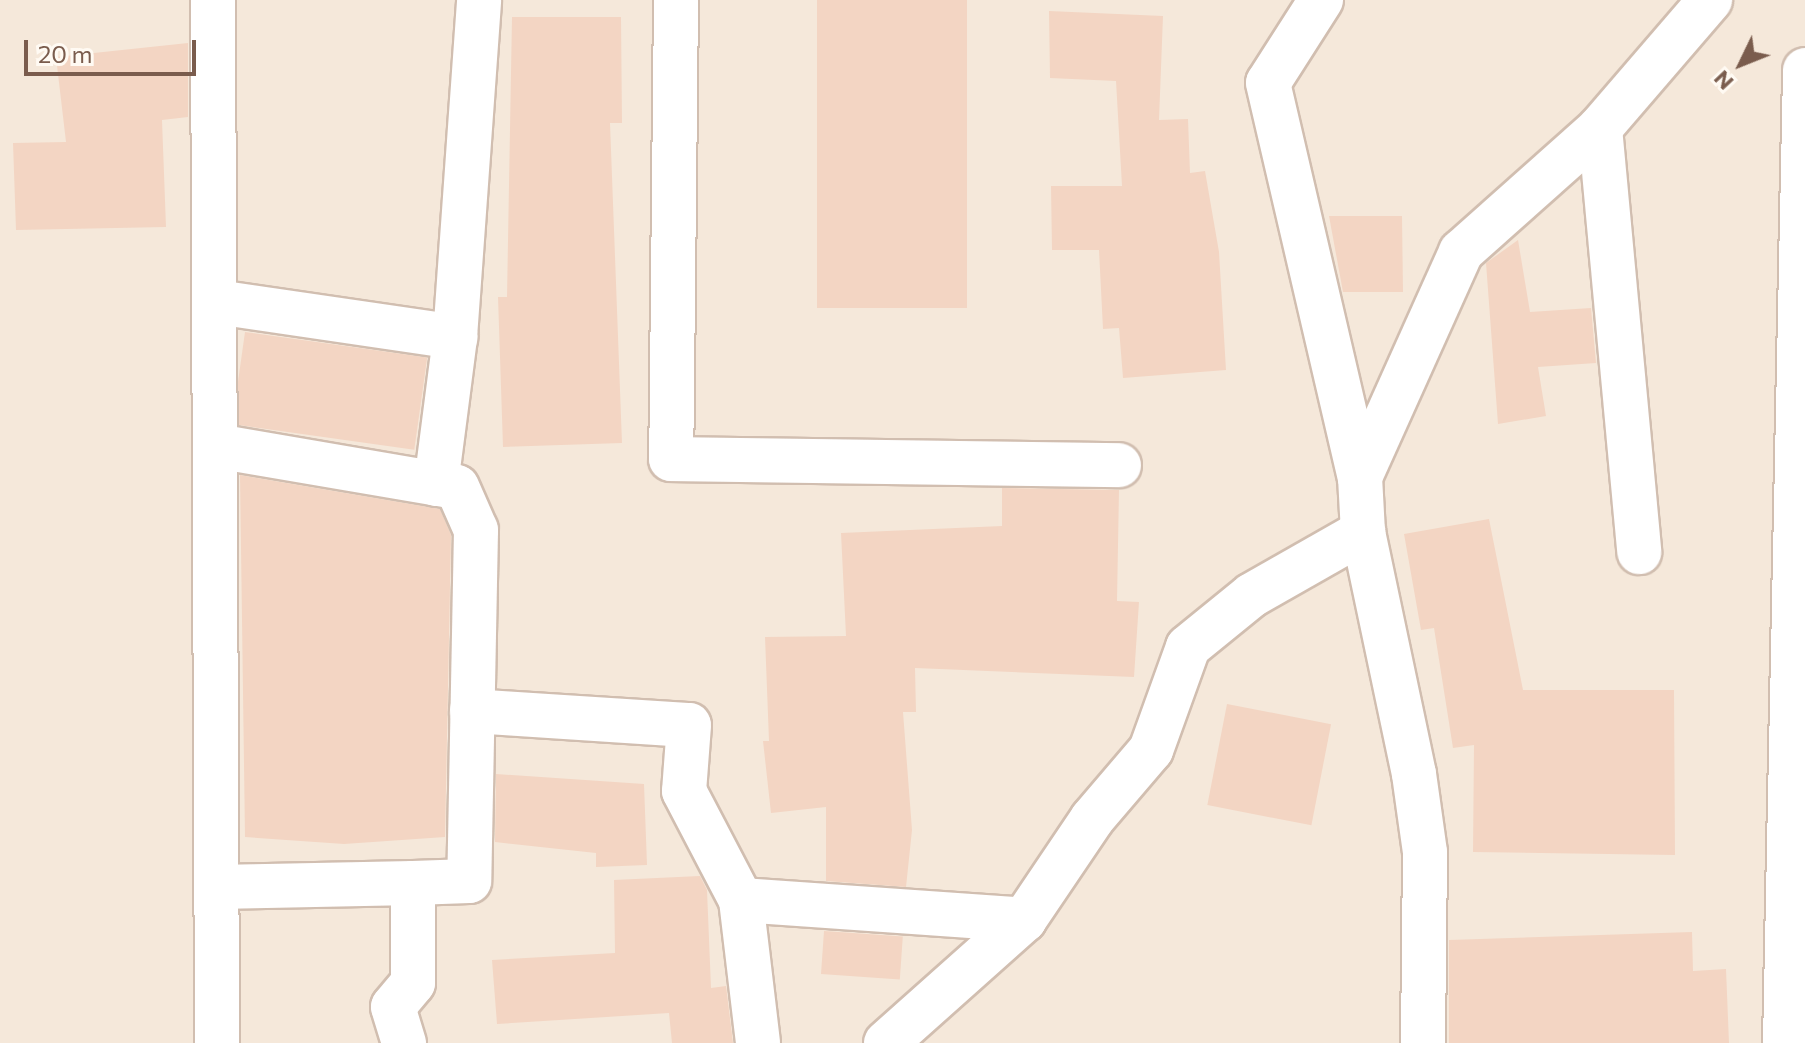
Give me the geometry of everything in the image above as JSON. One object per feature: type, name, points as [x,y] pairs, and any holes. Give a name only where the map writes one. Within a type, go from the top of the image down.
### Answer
[{"type":"street","points":[[213,0],[217,1043]]},
{"type":"street","points":[[436,484],[455,337],[479,0]]},
{"type":"street","points":[[676,0],[671,459],[1119,465]]},
{"type":"street","points":[[1321,0],[1268,83],[1360,477],[1363,532],[1425,852],[1423,1043]]},
{"type":"street","points":[[1360,477],[1461,252],[1600,128],[1710,0]]},
{"type":"street","points":[[1785,1043],[1805,70]]},
{"type":"street","points":[[1600,128],[1639,552]]},
{"type":"street","points":[[216,302],[455,337]]},
{"type":"street","points":[[216,446],[457,487],[476,530],[469,881],[217,887]]},
{"type":"street","points":[[886,1043],[1024,920],[1092,819],[1151,750],[1188,647],[1252,595],[1363,532]]},
{"type":"street","points":[[472,711],[689,725],[684,791],[741,900],[758,1043]]},
{"type":"street","points":[[404,1043],[393,1007],[413,983],[413,883]]},
{"type":"street","points":[[741,900],[1024,920]]},
{"type":"shaded area","points":[[0,0],[1805,0],[1805,1043],[0,1043]]},
{"type":"building","points":[[817,0],[967,0],[967,308],[817,308]]},
{"type":"building","points":[[1049,11],[1163,16],[1159,120],[1188,119],[1190,173],[1205,171],[1219,252],[1226,370],[1123,378],[1119,328],[1103,329],[1099,250],[1052,250],[1051,186],[1122,186],[1116,81],[1050,78]]},
{"type":"building","points":[[512,17],[621,17],[622,123],[610,123],[622,443],[503,447],[498,297],[507,297]]},
{"type":"building","points":[[188,43],[188,117],[162,120],[166,227],[16,230],[13,143],[66,142],[56,57]]},
{"type":"building","points":[[1329,216],[1402,216],[1403,292],[1343,292]]},
{"type":"building","points":[[1518,240],[1530,312],[1591,308],[1596,363],[1538,367],[1546,416],[1498,424],[1486,263]]},
{"type":"building","points":[[245,332],[427,358],[414,450],[232,424]]},
{"type":"building","points":[[240,475],[440,509],[451,535],[445,837],[344,844],[245,837]]},
{"type":"building","points":[[1002,488],[1119,490],[1117,601],[1139,602],[1134,677],[915,668],[916,712],[903,712],[912,830],[906,887],[826,881],[826,807],[771,813],[763,741],[769,741],[765,637],[846,636],[841,533],[1002,526]]},
{"type":"building","points":[[1489,519],[1523,690],[1674,690],[1675,855],[1473,852],[1474,745],[1453,748],[1434,628],[1421,630],[1404,534]]},
{"type":"building","points":[[1227,704],[1331,724],[1311,825],[1207,805]]},
{"type":"building","points":[[496,774],[644,784],[647,865],[596,867],[596,853],[495,842]]},
{"type":"building","points":[[700,876],[707,890],[711,988],[726,986],[733,1043],[672,1043],[669,1013],[497,1024],[492,960],[615,953],[614,880]]},
{"type":"building","points":[[824,931],[903,937],[900,979],[821,974]]},
{"type":"building","points":[[1692,932],[1693,971],[1726,969],[1729,1043],[1449,1043],[1449,940]]}]
